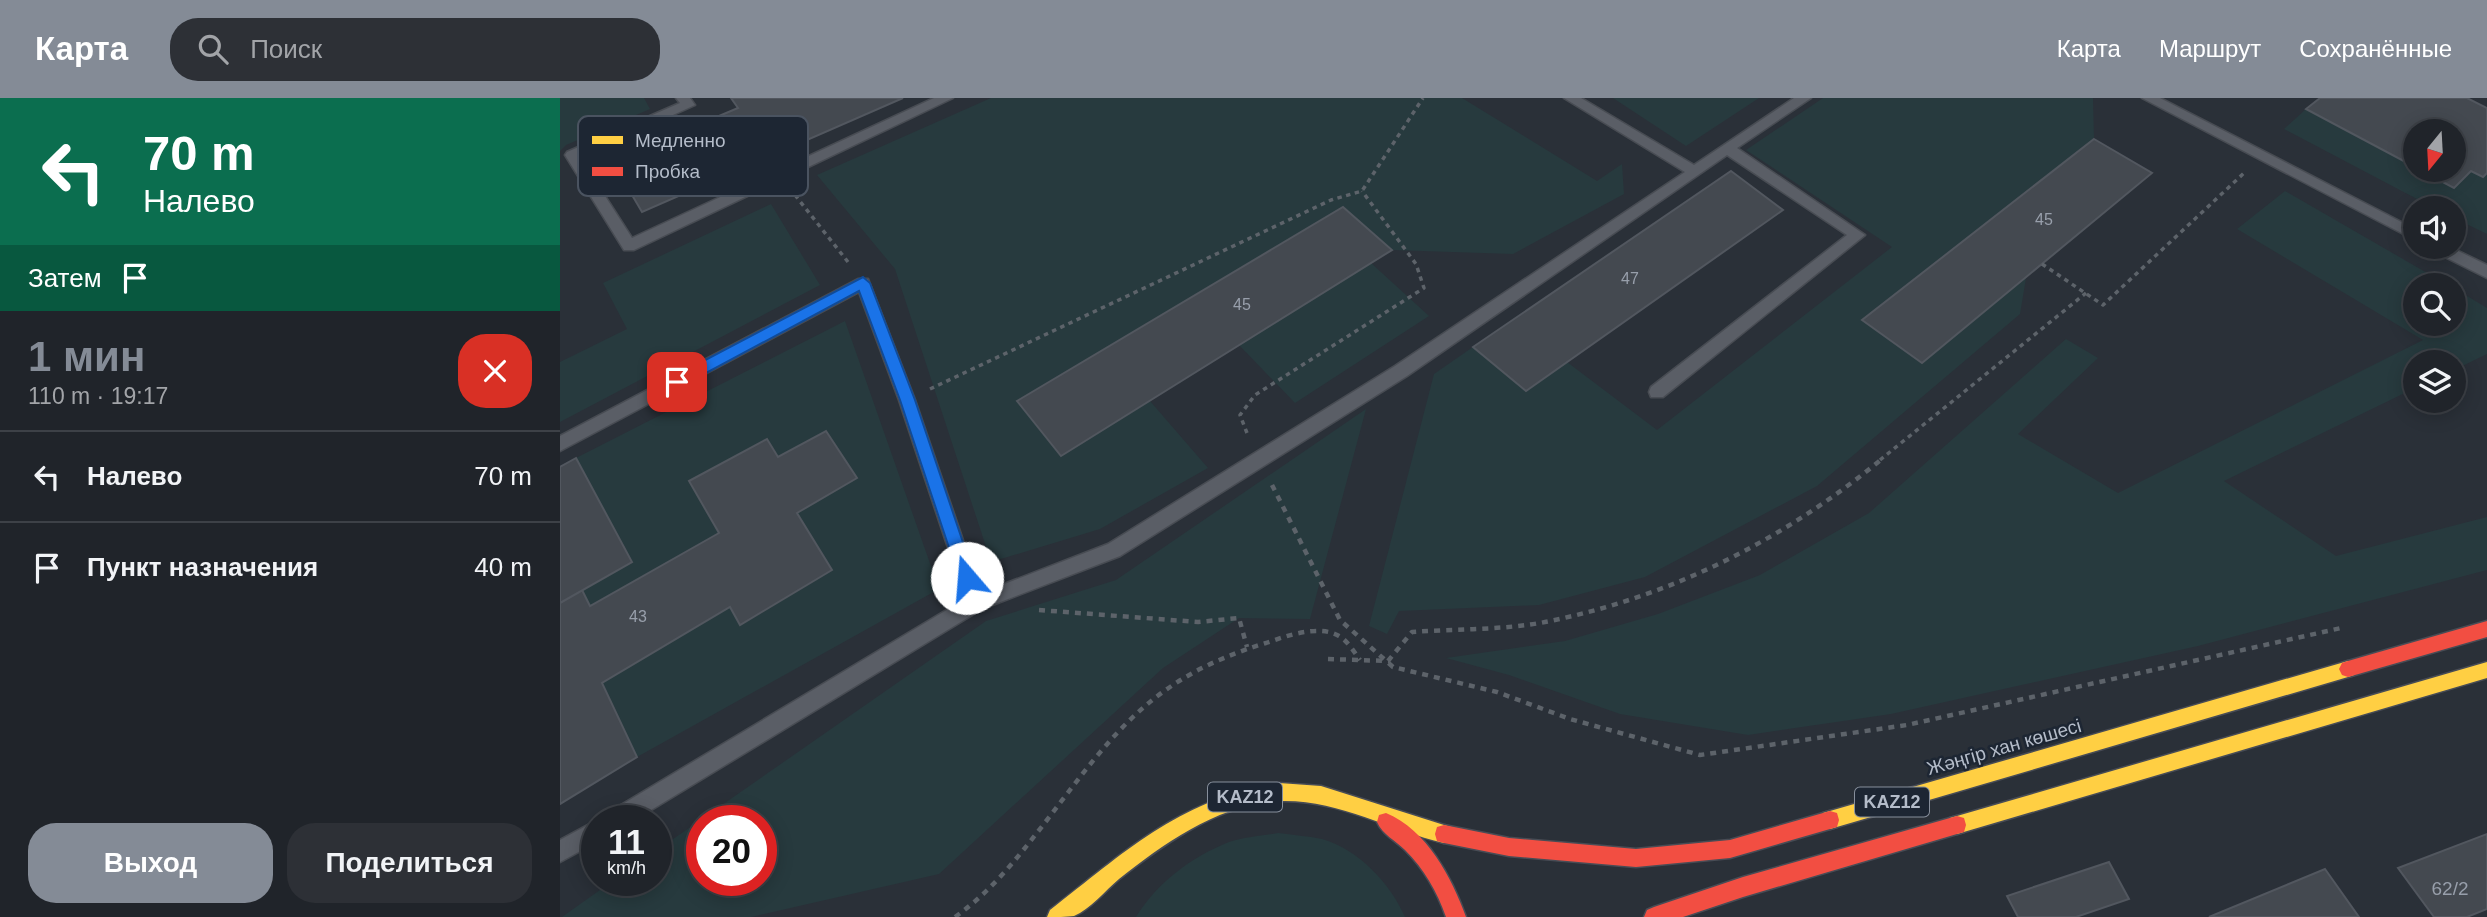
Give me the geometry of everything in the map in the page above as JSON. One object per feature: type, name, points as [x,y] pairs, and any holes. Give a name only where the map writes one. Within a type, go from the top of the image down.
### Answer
[{"type":"main road","name":"Жәңгір хан көшесі","points":[[1058,917],[1181,821],[1226,801],[1273,791],[1320,794],[1421,829],[1520,848],[1636,858],[1730,849],[2487,629]]},
{"type":"main road","name":"KAZ12","points":[[1654,917],[1756,883],[2487,670]]},
{"type":"main road","name":"Жәңгір хан көшесі","points":[[1363,807],[1400,832],[1431,864],[1457,917]]},
{"type":"main road","name":"Жәңгір хан көшесі","points":[[1096,907],[1108,888],[1139,854]]},
{"type":"lane","points":[[662,116],[688,105],[683,98]]},
{"type":"lane","points":[[808,162],[946,98]]},
{"type":"lane","points":[[1571,98],[1695,172]]},
{"type":"lane","points":[[640,805],[975,603],[1114,550],[1401,371],[1804,98]]},
{"type":"lane","points":[[2149,98],[2403,229]]},
{"type":"lane","points":[[1657,392],[1858,235],[1727,148]]},
{"type":"lane","points":[[578,152],[572,155],[578,165]]},
{"type":"lane","points":[[598,196],[629,246],[736,196]]},
{"type":"lane","points":[[2462,259],[2487,272]]},
{"type":"lane","points":[[560,444],[863,283],[907,400],[975,603]]},
{"type":"lane","points":[[560,852],[581,840]]},
{"type":"path","points":[[907,400],[1331,200],[1362,191],[1423,98]]},
{"type":"path","points":[[2042,264],[2103,305],[2263,156]]},
{"type":"path","points":[[1362,191],[1416,264],[1424,288],[1255,395],[1240,415],[1258,460],[1340,620],[1393,667],[1497,692],[1570,719],[1700,755],[1908,725],[2343,627]]},
{"type":"path","points":[[797,196],[863,283]]},
{"type":"path","points":[[1388,661],[1412,632],[1543,623],[1648,596],[1751,549],[1835,497],[2086,293]]},
{"type":"path","points":[[1028,609],[1198,622],[1239,618],[1247,647]]},
{"type":"path","points":[[954,917],[1010,869],[1122,723],[1161,689],[1205,663],[1247,647],[1309,631],[1338,636],[1361,660]]},
{"type":"path","points":[[1328,659],[1388,661]]},
{"type":"green space","points":[[560,98],[644,98],[650,109],[634,116],[578,116],[578,140],[560,151]]},
{"type":"green space","points":[[991,98],[1462,98],[1597,181],[1622,164],[1624,194],[1513,254],[1392,250],[1343,208],[1017,401],[1061,456],[1150,401],[1208,468],[1100,529],[991,562],[895,269],[817,175]]},
{"type":"green space","points":[[1613,98],[1759,98],[1686,146]]},
{"type":"green space","points":[[1823,98],[2093,98],[2094,139],[1862,320],[1922,363],[2026,278],[2020,314],[1817,486],[1645,577],[1539,605],[1399,611],[1387,634],[1369,626],[1434,374],[1473,347],[1526,391],[1567,362],[1657,430],[1892,247],[1746,150]]},
{"type":"green space","points":[[2306,109],[2403,161],[2403,182],[2444,182],[2454,187],[2459,182],[2466,182],[2466,176],[2471,171],[2483,177],[2487,173],[2487,234],[2466,224],[2466,196],[2411,196],[2284,129]]},
{"type":"green space","points":[[2285,191],[2427,273],[2403,273],[2403,328],[2237,229]]},
{"type":"green space","points":[[771,204],[820,285],[560,422],[560,362],[627,329],[603,283]]},
{"type":"green space","points":[[1371,263],[1429,316],[1295,403],[1239,345]]},
{"type":"green space","points":[[2466,295],[2487,308],[2487,354],[2466,364],[2466,350],[2403,350],[2423,340],[2416,336],[2466,336]]},
{"type":"green space","points":[[845,321],[939,589],[637,757],[602,683],[730,607],[741,625],[831,571],[797,513],[857,478],[826,431],[778,457],[766,439],[690,481],[719,533],[590,606],[582,590],[632,562],[576,458]]},
{"type":"green space","points":[[2066,339],[2098,358],[2018,434],[2118,493],[2403,350],[2403,394],[2224,481],[2336,556],[2487,517],[2487,570],[2198,646],[1891,714],[1748,735],[1620,714],[1509,675],[1446,658],[1565,641],[1658,614],[1760,575],[1869,513]]},
{"type":"green space","points":[[1366,409],[1310,619],[1239,618],[1163,668],[939,874],[751,917],[562,917],[592,896],[672,896],[672,840],[686,830],[686,896],[777,896],[777,805],[722,805],[986,621],[1116,580]]},
{"type":"green space","points":[[1278,833],[1322,839],[1348,851],[1382,880],[1405,917],[1136,917],[1165,882],[1201,855],[1235,840]]},
{"type":"building","points":[[731,98],[903,98],[808,139],[808,116],[719,116],[738,108]]},
{"type":"building","points":[[2320,98],[2467,98],[2487,108],[2487,173],[2483,177],[2471,171],[2466,176],[2466,119],[2403,119],[2403,161],[2306,109]]},
{"type":"building","points":[[2094,139],[2152,173],[1922,363],[1862,320]]},
{"type":"building","points":[[1731,171],[1783,210],[1526,391],[1473,347]]},
{"type":"building","points":[[2443,182],[2460,182],[2454,188]]},
{"type":"building","points":[[633,196],[679,196],[642,212]]},
{"type":"building","points":[[1343,207],[1392,250],[1061,456],[1017,401]]},
{"type":"building","points":[[826,431],[857,478],[797,513],[832,570],[740,625],[730,607],[602,683],[637,757],[560,804],[560,603],[582,590],[590,606],[719,533],[689,481],[767,439],[778,457]]},
{"type":"building","points":[[576,458],[632,562],[560,603],[560,467]]},
{"type":"building","points":[[2487,834],[2487,909],[2467,917],[2434,917],[2398,868]]},
{"type":"building","points":[[2109,862],[2129,899],[2076,917],[2018,917],[2007,896]]},
{"type":"building","points":[[2325,869],[2359,917],[2209,917]]},
{"type":"traffic: slow","points":[[1830,820],[2348,669]]},
{"type":"traffic: slow","points":[[1957,825],[2487,670]]},
{"type":"traffic: slow","points":[[1057,917],[1176,827],[1208,810],[1242,798],[1279,792],[1317,794],[1444,834]]},
{"type":"traffic: jam","points":[[2348,669],[2487,629]]},
{"type":"traffic: jam","points":[[1444,834],[1509,847],[1636,858],[1730,849],[1830,820]]},
{"type":"traffic: jam","points":[[1386,822],[1410,841],[1438,876],[1456,917]]},
{"type":"traffic: jam","points":[[1654,917],[1743,887],[1957,825]]},
{"type":"route","points":[[677,382],[863,283],[907,400],[967,578]]}]
